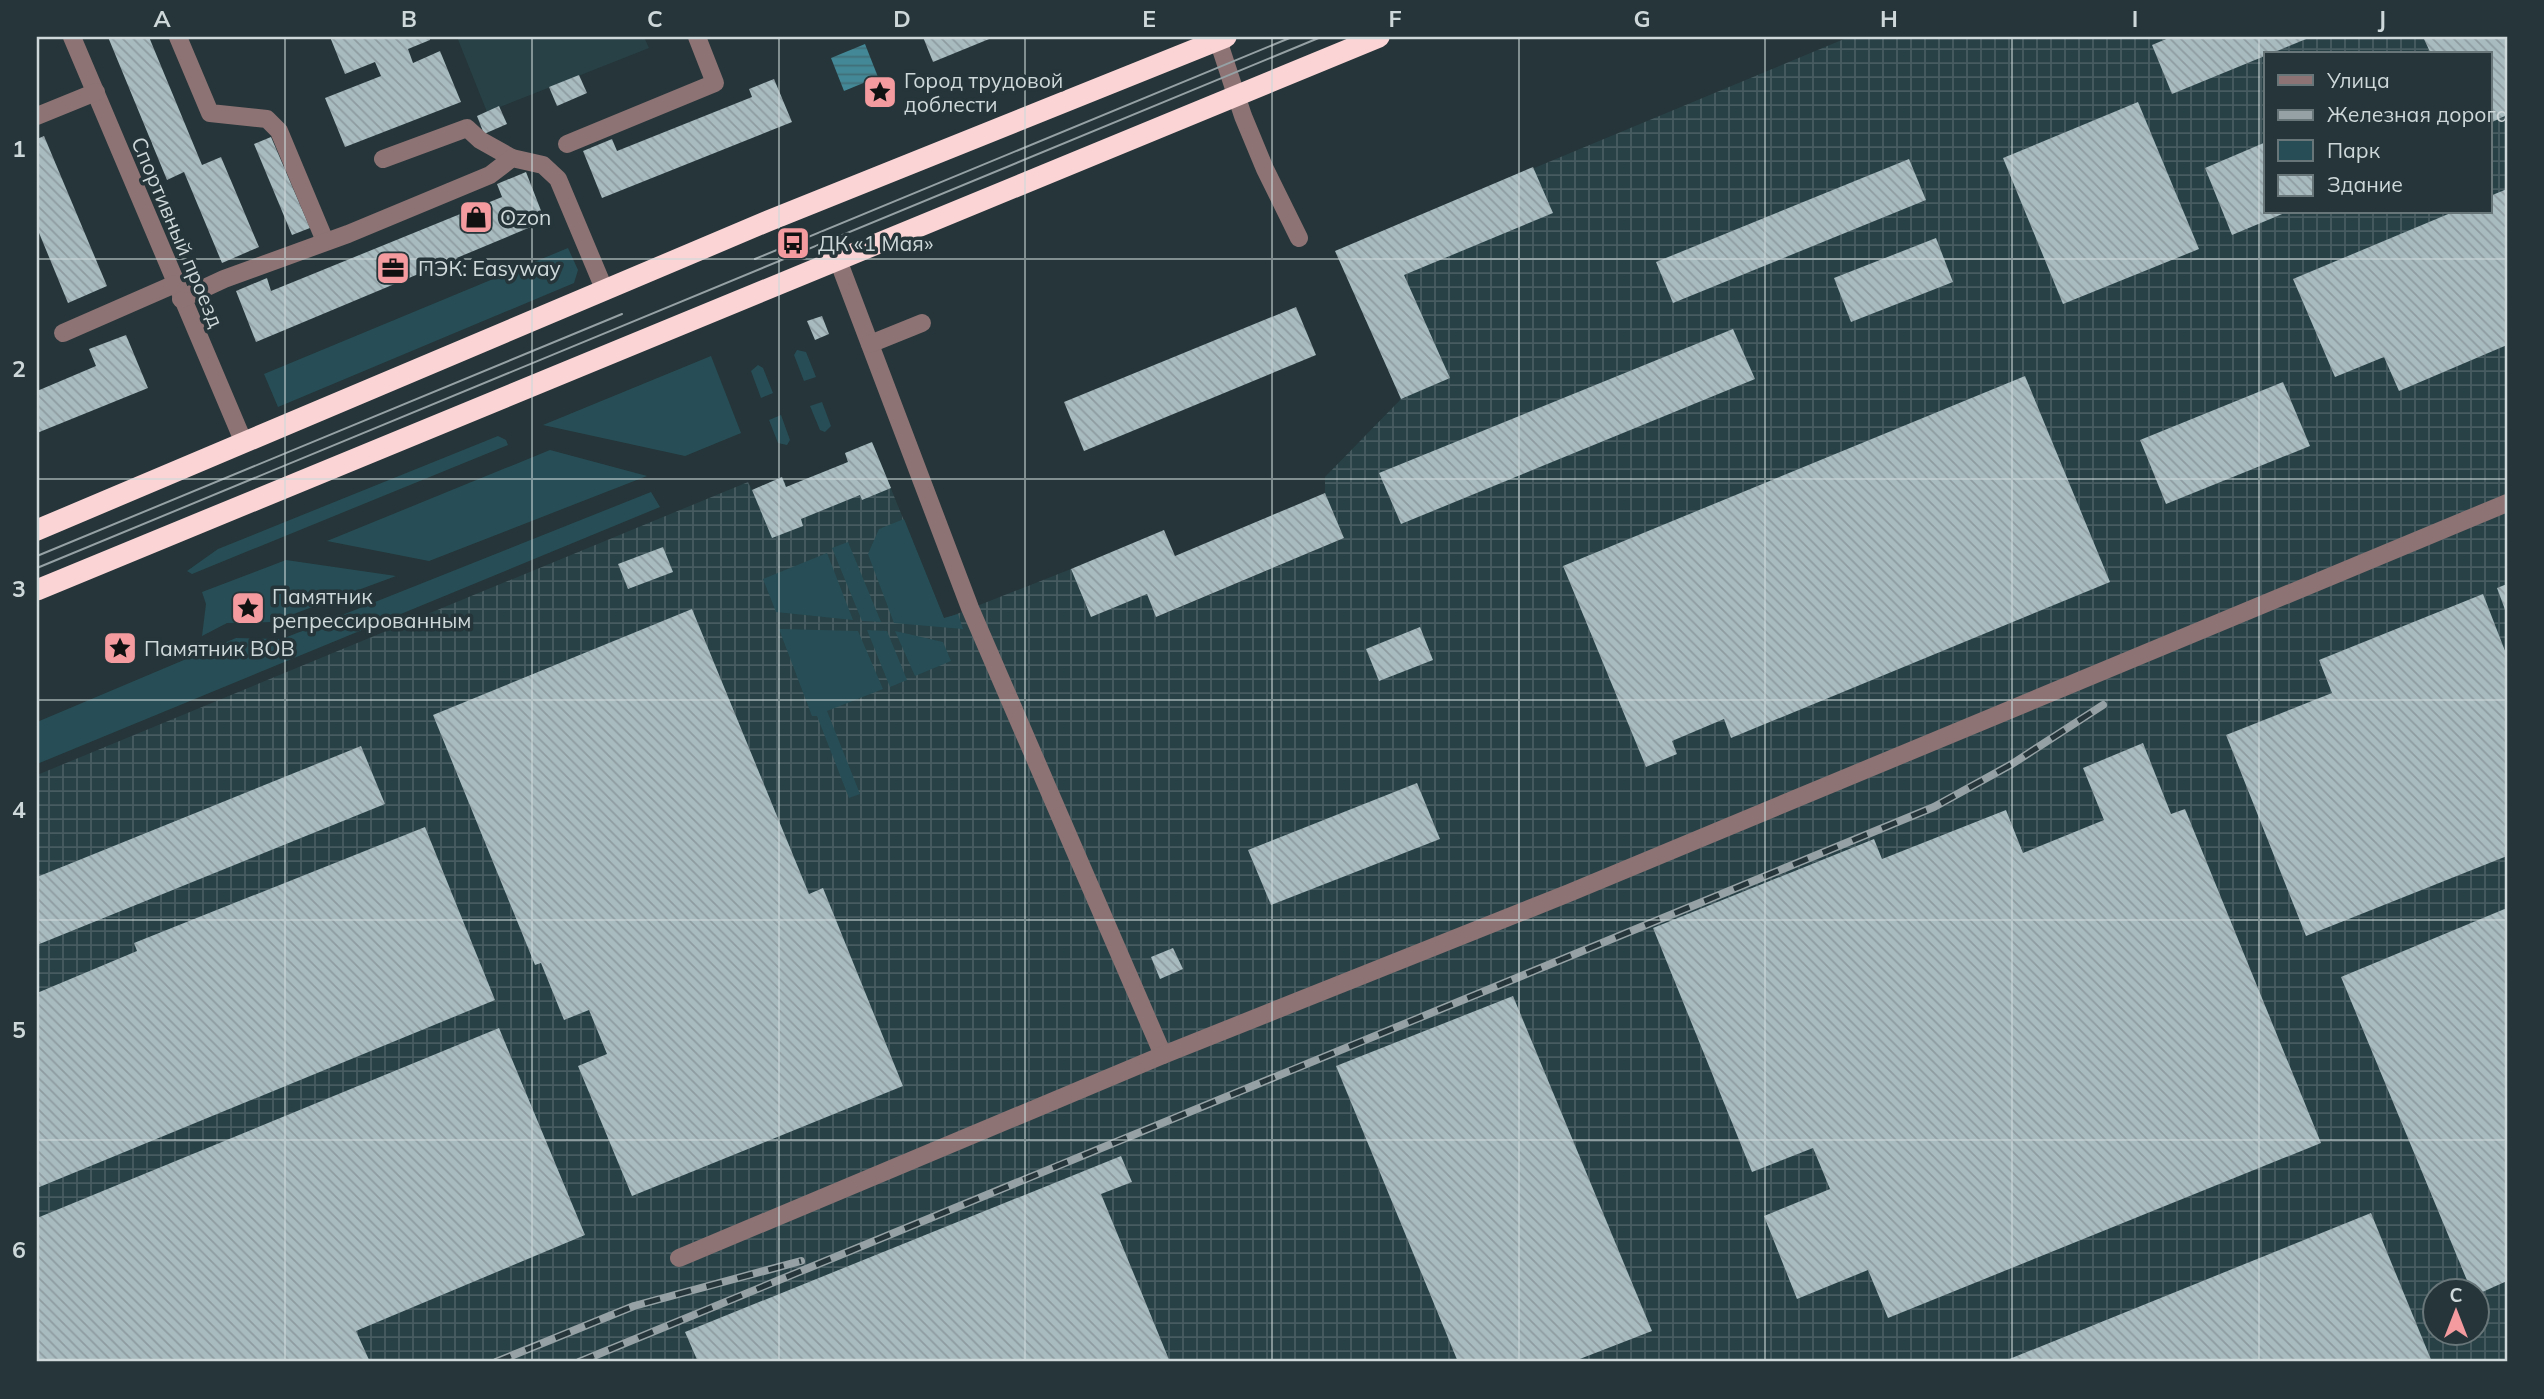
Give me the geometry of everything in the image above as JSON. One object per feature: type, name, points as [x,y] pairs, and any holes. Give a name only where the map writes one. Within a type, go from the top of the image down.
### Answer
[{"type":"highway","points":[[37,590],[1379,37]]},
{"type":"highway","points":[[37,530],[781,216],[1221,38]]},
{"type":"street","name":"Спортивный проезд","points":[[72,37],[244,443]]},
{"type":"street","points":[[178,37],[210,113],[267,119],[279,131],[325,241]]},
{"type":"street","points":[[567,144],[715,83],[697,37]]},
{"type":"street","points":[[1221,38],[1237,96],[1265,169],[1299,237]]},
{"type":"street","points":[[37,116],[96,92]]},
{"type":"street","points":[[383,159],[467,128],[480,140],[512,158],[543,165],[558,179],[605,291]]},
{"type":"street","points":[[63,333],[178,292],[224,279],[325,241],[490,175],[512,158]]},
{"type":"street","points":[[838,260],[970,608],[1163,1055]]},
{"type":"street","points":[[870,344],[922,323]]},
{"type":"street","points":[[679,1258],[1163,1055],[1569,893],[2507,503]]},
{"type":"shaded area","points":[[457,37],[644,37],[649,48],[487,112]]},
{"type":"shaded area","points":[[1849,37],[2507,37],[2507,1362],[37,1362],[37,775],[748,482],[752,490],[782,477],[787,487],[848,462],[845,453],[872,442],[944,619],[1071,569],[1091,617],[1147,594],[1157,617],[1344,538],[1325,493],[1325,477],[1401,399],[1335,251]]},
{"type":"shaded area","points":[[865,44],[878,77],[844,91],[831,58]]},
{"type":"green space","points":[[568,248],[578,270],[574,283],[278,407],[264,374]]},
{"type":"green space","points":[[797,350],[806,352],[816,377],[804,381],[794,355]]},
{"type":"green space","points":[[711,356],[741,433],[685,456],[543,425]]},
{"type":"green space","points":[[758,365],[763,368],[773,393],[761,398],[751,371]]},
{"type":"green space","points":[[822,402],[831,426],[825,432],[820,430],[810,406]]},
{"type":"green space","points":[[781,415],[790,440],[787,445],[778,443],[769,420]]},
{"type":"green space","points":[[498,436],[506,440],[508,445],[192,574],[187,571],[218,549]]},
{"type":"green space","points":[[550,450],[647,476],[429,561],[327,541]]},
{"type":"green space","points":[[651,492],[660,507],[37,764],[37,722],[236,638],[282,639]]},
{"type":"green space","points":[[904,519],[944,618],[958,614],[963,629],[894,623],[868,554],[879,529]]},
{"type":"green space","points":[[848,542],[881,622],[862,621],[832,548]]},
{"type":"green space","points":[[827,553],[853,620],[776,612],[763,579]]},
{"type":"green space","points":[[286,560],[396,576],[272,622],[227,623],[202,636],[206,604],[202,592]]},
{"type":"green space","points":[[779,629],[858,631],[883,689],[827,711],[860,794],[849,798],[817,716],[812,716]]},
{"type":"green space","points":[[867,630],[887,631],[907,680],[890,687]]},
{"type":"green space","points":[[895,631],[943,642],[951,661],[915,676]]},
{"type":"building","points":[[108,37],[149,37],[202,165],[221,157],[259,247],[222,263],[184,172],[167,180]]},
{"type":"building","points":[[330,37],[429,37],[430,40],[408,49],[413,63],[440,51],[461,102],[345,147],[325,98],[381,76],[375,62],[345,74]]},
{"type":"building","points":[[923,37],[994,37],[933,62]]},
{"type":"building","points":[[2171,37],[2311,37],[2274,52],[2264,52],[2264,56],[2172,94],[2152,45]]},
{"type":"building","points":[[2423,37],[2507,37],[2507,115],[2492,122],[2492,52],[2430,52]]},
{"type":"building","points":[[579,75],[587,93],[557,106],[549,87]]},
{"type":"building","points":[[774,79],[792,122],[602,198],[583,151],[612,139],[617,151],[752,97],[749,89]]},
{"type":"building","points":[[2138,102],[2199,249],[2063,304],[2003,158]]},
{"type":"building","points":[[499,106],[507,124],[484,134],[477,116]]},
{"type":"building","points":[[44,136],[107,286],[68,303],[37,228],[37,139]]},
{"type":"building","points":[[271,137],[310,228],[292,235],[254,144]]},
{"type":"building","points":[[2264,143],[2264,214],[2282,214],[2232,235],[2205,168]]},
{"type":"building","points":[[1909,159],[1926,200],[1673,303],[1656,262]]},
{"type":"building","points":[[1533,167],[1553,213],[1404,275],[1450,378],[1401,399],[1335,251]]},
{"type":"building","points":[[526,172],[545,221],[256,342],[236,291],[267,278],[271,291],[502,197],[497,184]]},
{"type":"building","points":[[2507,189],[2507,345],[2399,391],[2384,357],[2335,377],[2293,279],[2448,214],[2492,214],[2492,195]]},
{"type":"building","points":[[1936,238],[1953,282],[1851,322],[1834,278]]},
{"type":"building","points":[[1296,307],[1316,355],[1084,451],[1064,402]]},
{"type":"building","points":[[822,316],[829,334],[815,340],[807,321]]},
{"type":"building","points":[[1733,329],[1755,379],[1401,524],[1379,473]]},
{"type":"building","points":[[126,335],[148,388],[37,433],[37,391],[96,366],[89,349]]},
{"type":"building","points":[[2025,376],[2110,582],[1731,738],[1724,719],[1672,741],[1677,754],[1646,767],[1563,566]]},
{"type":"building","points":[[2283,382],[2310,446],[2166,504],[2140,440]]},
{"type":"building","points":[[872,442],[891,488],[862,500],[860,495],[801,519],[803,526],[772,538],[752,490],[782,477],[786,487],[848,462],[845,453]]},
{"type":"building","points":[[1325,493],[1344,538],[1156,617],[1147,594],[1091,617],[1071,569],[1164,530],[1175,556]]},
{"type":"building","points":[[663,547],[673,572],[628,589],[618,564]]},
{"type":"building","points":[[2507,584],[2507,615],[2497,588]]},
{"type":"building","points":[[2483,594],[2507,656],[2507,856],[2306,936],[2226,735],[2332,693],[2319,660]]},
{"type":"building","points":[[692,609],[809,894],[823,888],[903,1086],[632,1196],[578,1066],[607,1054],[589,1010],[564,1020],[541,963],[535,965],[433,715]]},
{"type":"building","points":[[1420,627],[1433,660],[1379,681],[1366,649]]},
{"type":"building","points":[[2143,743],[2171,814],[2185,809],[2321,1143],[1888,1318],[1868,1270],[1797,1299],[1764,1216],[1830,1189],[1813,1148],[1752,1172],[1653,928],[1874,839],[1882,859],[2006,810],[2023,853],[2104,820],[2083,768]]},
{"type":"building","points":[[361,746],[385,804],[37,945],[37,877]]},
{"type":"building","points":[[1417,783],[1440,839],[1271,905],[1248,850]]},
{"type":"building","points":[[425,827],[495,1000],[37,1188],[37,993],[137,951],[134,943]]},
{"type":"building","points":[[2507,908],[2507,1281],[2492,1288],[2492,1276],[2465,1276],[2341,977]]},
{"type":"building","points":[[1173,948],[1183,969],[1160,979],[1151,957]]},
{"type":"building","points":[[1513,996],[1652,1331],[1572,1362],[1458,1362],[1336,1066]]},
{"type":"building","points":[[499,1028],[585,1235],[356,1331],[370,1362],[37,1362],[37,1218]]},
{"type":"building","points":[[1121,1156],[1132,1182],[1101,1194],[1170,1362],[698,1362],[685,1332]]},
{"type":"building","points":[[2371,1213],[2422,1338],[2422,1346],[2425,1346],[2432,1362],[2002,1362]]},
{"type":"tram line","points":[[755,259],[1292,37]]},
{"type":"tram line","points":[[37,568],[1321,37]]},
{"type":"tram line","points":[[37,556],[622,314]]},
{"type":"railway","points":[[579,1362],[1934,807],[2012,764],[2103,705]]},
{"type":"railway","points":[[496,1362],[634,1306],[801,1261]]},
{"type":"place","name":"Город трудовой доблести","points":[[880,92]]},
{"type":"place","name":"Ozon","points":[[476,217]]},
{"type":"place","name":"ДК «1 Мая»","points":[[793,243]]},
{"type":"place","name":"ПЭК: Easyway","points":[[393,268]]},
{"type":"place","name":"Памятник репрессированным","points":[[248,608]]},
{"type":"place","name":"Памятник ВОВ","points":[[120,648]]}]
